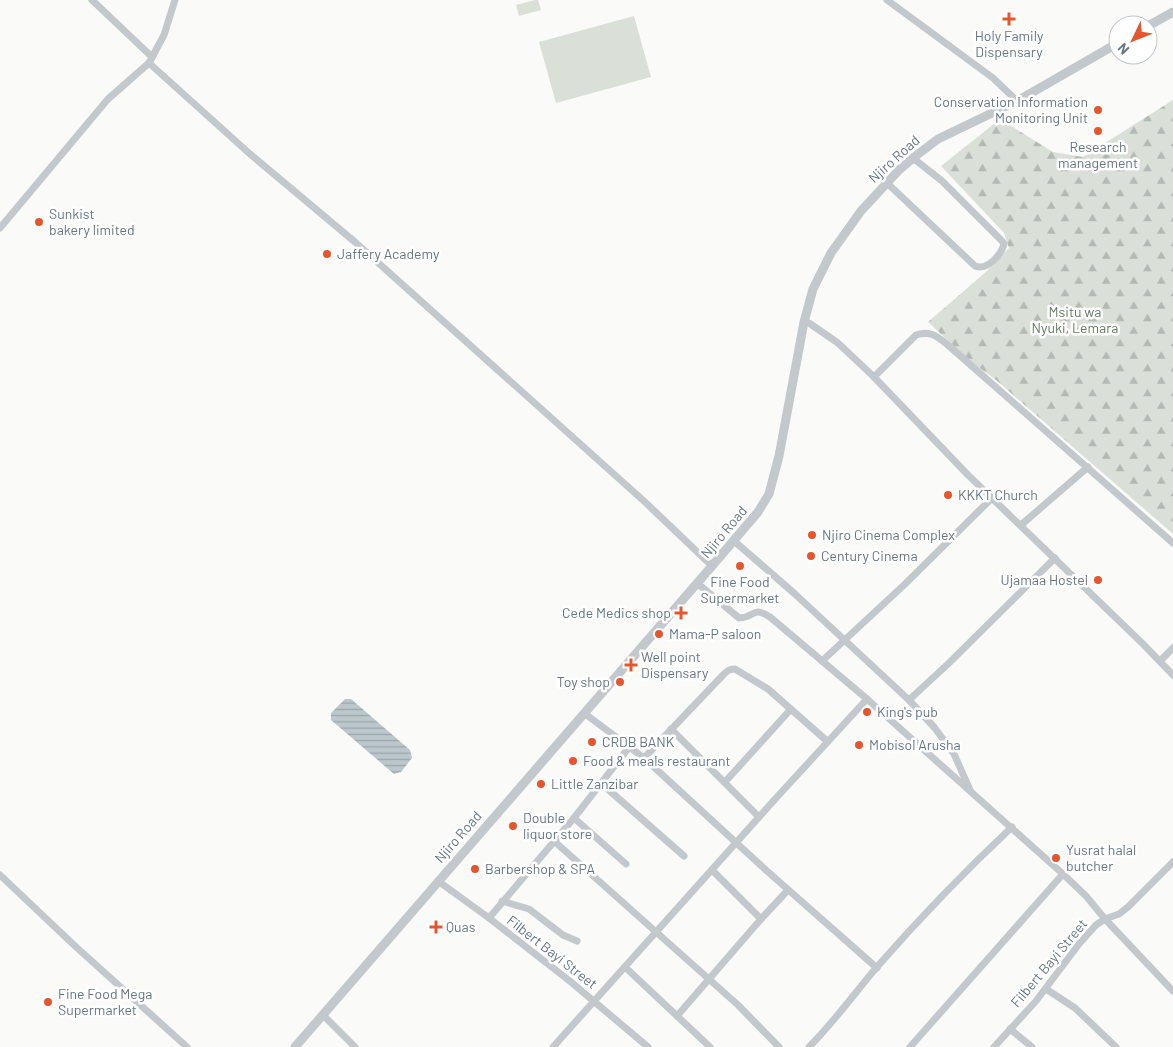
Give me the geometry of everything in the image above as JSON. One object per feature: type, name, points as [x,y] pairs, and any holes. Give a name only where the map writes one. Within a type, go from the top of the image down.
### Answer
[{"type":"street","points":[[92,0],[151,60],[250,154],[355,242],[638,496],[712,566]]},
{"type":"street","points":[[0,228],[108,99],[151,60],[164,35],[175,0]]},
{"type":"street","points":[[888,0],[993,78],[1017,101]]},
{"type":"street","points":[[1158,20],[1173,12]]},
{"type":"street","name":"Njiro Road","points":[[295,1047],[763,505],[772,488],[804,322],[813,289],[831,253],[861,211],[913,158],[938,140],[1017,101],[1108,49]]},
{"type":"street","points":[[887,183],[975,266],[982,268],[988,265],[1003,248],[1004,244],[1002,241],[942,181],[913,158]]},
{"type":"street","points":[[804,322],[838,343],[874,376],[992,498],[1173,675]]},
{"type":"street","points":[[874,376],[916,335],[924,332],[932,334],[949,346],[1173,543]]},
{"type":"street","points":[[1021,525],[1088,467]]},
{"type":"street","points":[[822,661],[992,498]]},
{"type":"street","points":[[733,540],[795,594],[909,700],[934,727],[954,754],[971,792]]},
{"type":"street","points":[[909,700],[1055,558]]},
{"type":"street","points":[[697,583],[740,618],[746,618],[757,611],[765,614],[867,699],[1063,874],[1086,896],[1105,919],[1173,991]]},
{"type":"street","points":[[1160,661],[1173,648]]},
{"type":"street","points":[[644,758],[729,669],[735,668],[759,682],[827,742]]},
{"type":"street","points":[[553,1047],[867,699]]},
{"type":"street","points":[[725,782],[791,709]]},
{"type":"street","points":[[584,713],[644,758],[788,890],[877,968]]},
{"type":"street","points":[[672,729],[759,817]]},
{"type":"street","points":[[489,918],[602,784],[630,746]]},
{"type":"street","points":[[602,784],[684,856]]},
{"type":"street","points":[[574,818],[626,864]]},
{"type":"street","points":[[809,1047],[828,1028],[877,968],[960,877],[1012,827]]},
{"type":"street","points":[[554,841],[738,1005],[779,1047]]},
{"type":"street","name":"Filbert Bayi Street","points":[[994,1047],[1046,989],[1079,944],[1096,925],[1128,908],[1171,868]]},
{"type":"street","points":[[712,870],[761,919]]},
{"type":"street","points":[[910,1047],[1063,874]]},
{"type":"street","points":[[0,875],[75,946],[188,1047]]},
{"type":"street","name":"Filbert Bayi Street","points":[[438,881],[489,918],[648,1047]]},
{"type":"street","points":[[677,1016],[707,979],[788,890]]},
{"type":"street","points":[[502,901],[529,909],[563,936],[576,941]]},
{"type":"street","points":[[625,967],[710,1047]]},
{"type":"street","points":[[1046,989],[1075,1008],[1116,1047]]},
{"type":"street","points":[[323,1015],[355,1047]]},
{"type":"street","points":[[1010,1029],[1032,1047]]},
{"type":"green space","points":[[538,0],[541,10],[519,16],[516,5]]},
{"type":"green space","points":[[634,16],[651,77],[556,103],[539,42]]},
{"type":"green space","name":"Msitu wa Nyuki, Lemara","points":[[1173,100],[1173,534],[996,380],[969,360],[928,322],[987,271],[1009,248],[1004,233],[941,166],[1000,119],[1053,152],[1083,157]]},
{"type":"shaded area","points":[[345,699],[351,699],[410,750],[412,758],[401,772],[394,774],[331,720],[331,713]]},
{"type":"place","name":"Holy Family Dispensary","points":[[1009,19]]},
{"type":"place","name":"Conservation Information Monitoring Unit","points":[[1098,110]]},
{"type":"place","name":"Research management","points":[[1098,131]]},
{"type":"place","name":"Sunkist bakery limited","points":[[39,222]]},
{"type":"place","name":"Jaffery Academy","points":[[327,254]]},
{"type":"place","name":"KKKT Church","points":[[948,495]]},
{"type":"place","name":"Njiro Cinema Complex","points":[[812,535]]},
{"type":"place","name":"Century Cinema","points":[[811,556]]},
{"type":"place","name":"Fine Food Supermarket","points":[[740,566]]},
{"type":"place","name":"Ujamaa Hostel","points":[[1098,580]]},
{"type":"place","name":"Cede Medics shop","points":[[681,613]]},
{"type":"place","name":"Mama-P saloon","points":[[659,634]]},
{"type":"place","name":"Well point Dispensary","points":[[631,665]]},
{"type":"place","name":"Toy shop","points":[[620,682]]},
{"type":"place","name":"King's pub","points":[[867,712]]},
{"type":"place","name":"CRDB BANK","points":[[592,742]]},
{"type":"place","name":"Mobisol Arusha","points":[[859,745]]},
{"type":"place","name":"Food & meals restaurant","points":[[573,761]]},
{"type":"place","name":"Little Zanzibar","points":[[541,784]]},
{"type":"place","name":"Double liquor store","points":[[513,826]]},
{"type":"place","name":"Yusrat halal butcher","points":[[1056,858]]},
{"type":"place","name":"Barbershop & SPA","points":[[475,869]]},
{"type":"place","name":"Quas","points":[[436,927]]},
{"type":"place","name":"Fine Food Mega Supermarket","points":[[48,1002]]}]
